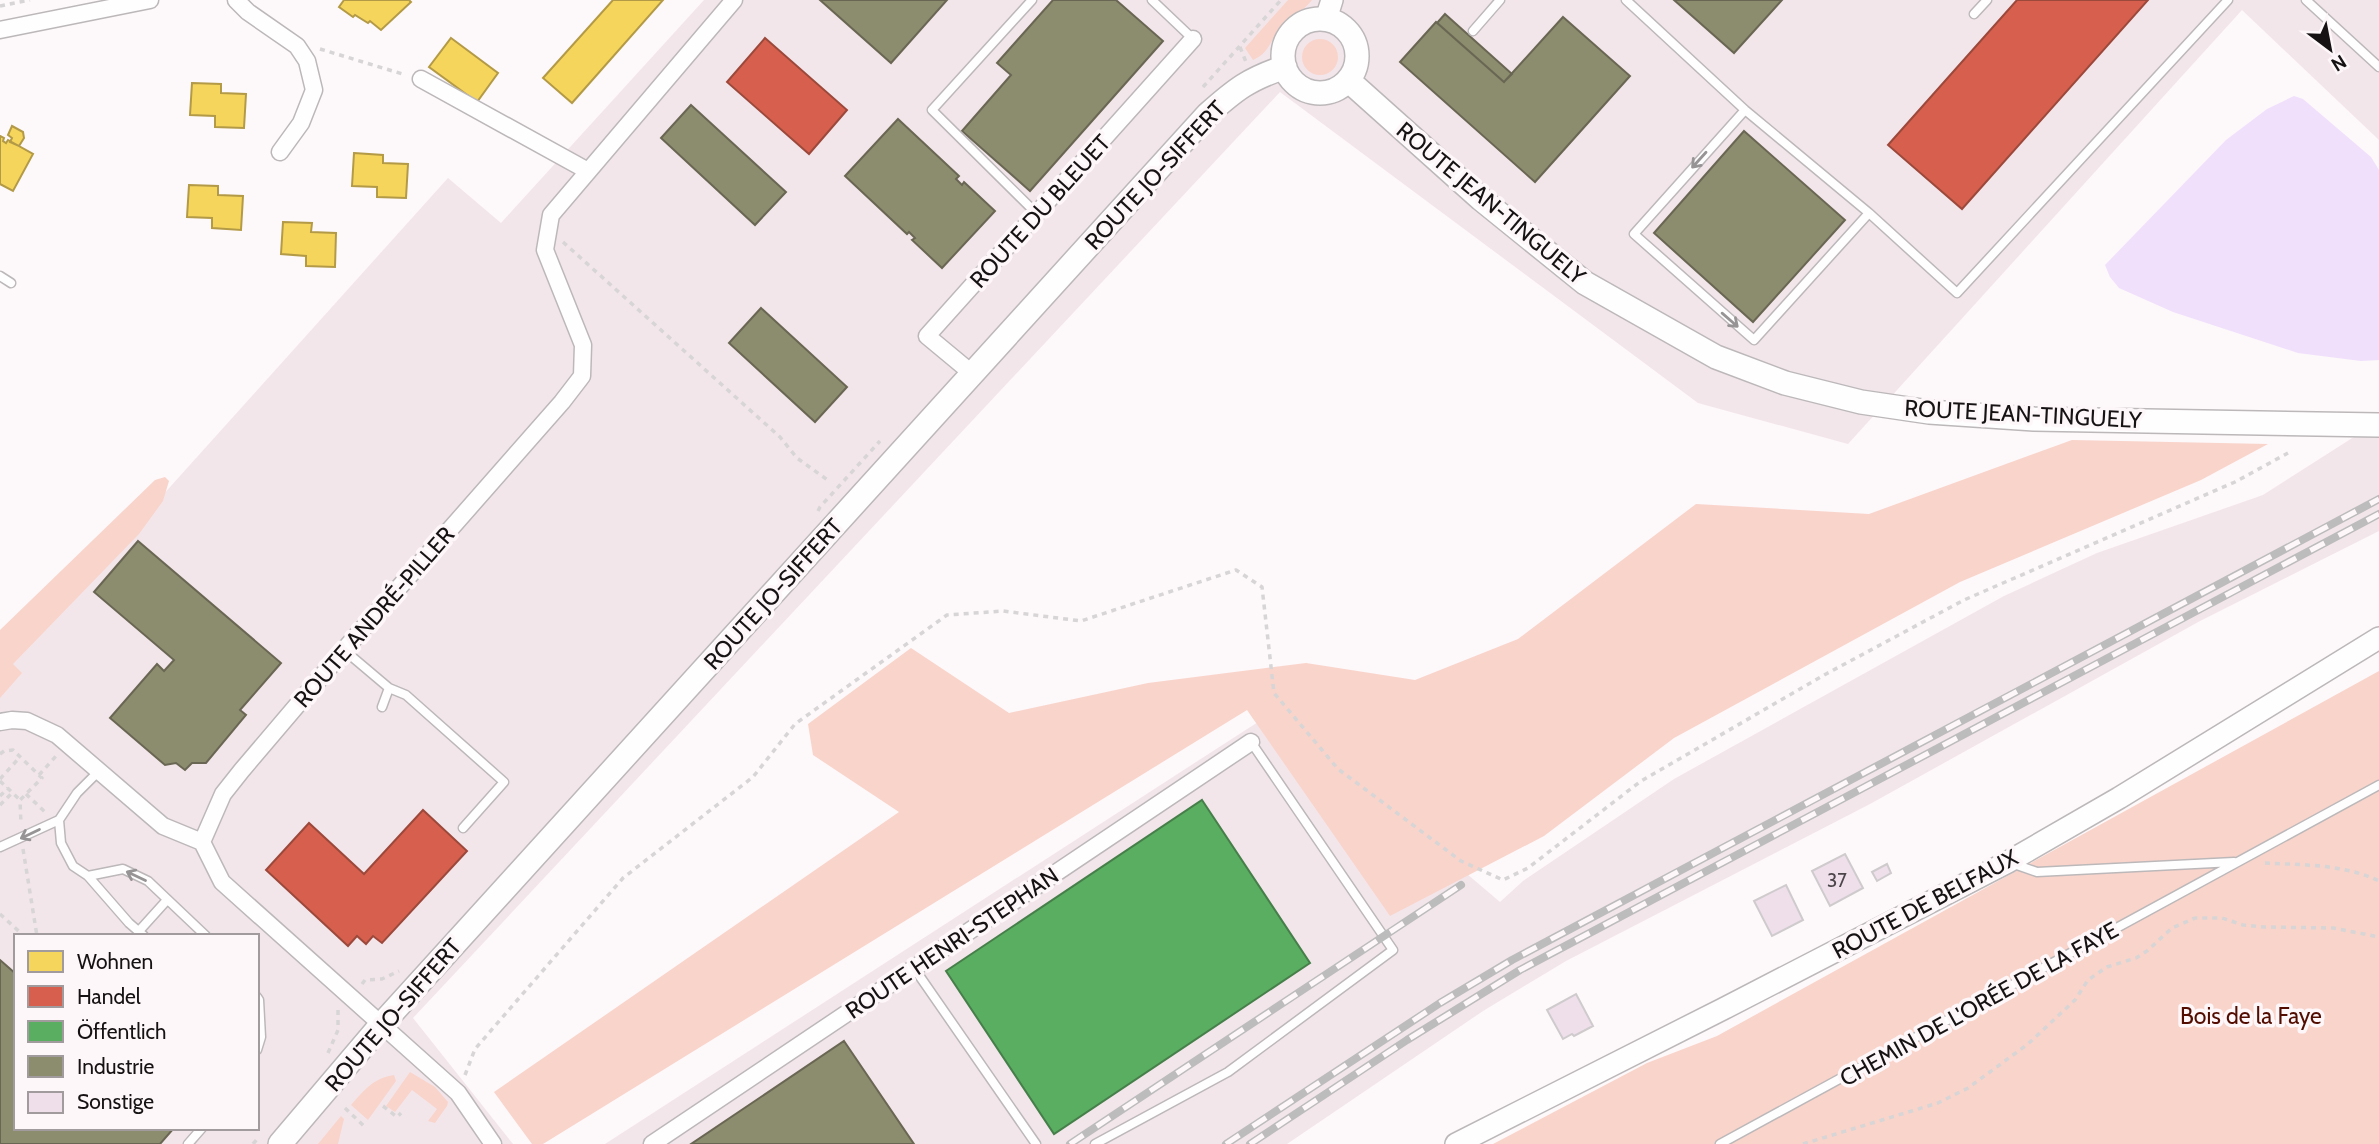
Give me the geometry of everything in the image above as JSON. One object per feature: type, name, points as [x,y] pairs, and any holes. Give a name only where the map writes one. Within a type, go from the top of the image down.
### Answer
[{"type":"main road","points":[[1329,9],[1355,41],[1356,67],[1340,87],[1314,93],[1301,88],[1291,79],[1283,55],[1285,42],[1301,24],[1329,9]]},
{"type":"main road","name":"ROUTE JO-SIFFERT","points":[[280,1144],[381,1026],[1208,114],[1238,87],[1285,67]]},
{"type":"main road","name":"ROUTE JEAN-TINGUELY","points":[[1348,80],[1481,199],[1585,283],[1716,357],[1785,383],[1861,402],[1929,412],[2034,419],[2379,425]]},
{"type":"street","points":[[79,14],[88,0]]},
{"type":"street","points":[[0,30],[150,0]]},
{"type":"street","points":[[236,0],[248,12],[297,46],[307,61],[314,90],[301,123],[280,152]]},
{"type":"street","name":"ROUTE ANDRÉ-PILLER","points":[[202,842],[223,794],[582,376],[583,345],[545,250],[551,215],[734,0]]},
{"type":"street","name":"ROUTE DU BLEUET","points":[[974,375],[927,336],[1193,39]]},
{"type":"street","points":[[421,79],[588,172]]},
{"type":"street","name":"ROUTE DE BELFAUX","points":[[1456,1144],[2008,862],[2119,798],[2379,638]]},
{"type":"street","points":[[0,722],[20,720],[43,727],[163,826],[202,842],[222,882],[458,1093],[494,1144]]},
{"type":"street","name":"ROUTE HENRI-STEPHAN","points":[[652,1144],[1251,742]]},
{"type":"lane","points":[[1032,0],[932,110],[1037,214]]},
{"type":"lane","points":[[1152,0],[1193,39]]},
{"type":"lane","points":[[1473,31],[1500,0]]},
{"type":"lane","points":[[1626,0],[1745,110],[1868,213],[1957,293],[2228,0]]},
{"type":"lane","points":[[1974,14],[1987,0]]},
{"type":"lane","points":[[2306,0],[2379,67]]},
{"type":"lane","points":[[1745,110],[1634,234],[1754,340],[1868,213]]},
{"type":"lane","points":[[0,276],[11,283]]},
{"type":"lane","points":[[344,650],[388,688],[406,695],[504,782],[463,828]]},
{"type":"lane","points":[[382,707],[388,688]]},
{"type":"lane","points":[[1095,1144],[1228,1072],[1394,950],[1251,742]]},
{"type":"lane","points":[[0,847],[55,822],[77,793],[99,772]]},
{"type":"lane","name":"CHEMIN DE L'ORÉE DE LA FAYE","points":[[1720,1144],[2379,785]]},
{"type":"lane","points":[[55,822],[61,843],[73,866],[88,876],[141,934],[167,900]]},
{"type":"lane","name":"CHEMIN DE L'ORÉE DE LA FAYE","points":[[2008,862],[2037,873],[2237,862]]},
{"type":"lane","points":[[88,876],[123,870],[148,881],[203,934]]},
{"type":"lane","points":[[914,968],[1036,1144]]},
{"type":"lane","points":[[259,1000],[259,1044]]},
{"type":"lane","points":[[188,1144],[200,1130]]},
{"type":"path","points":[[0,6],[30,0]]},
{"type":"path","points":[[297,46],[321,49],[421,79]]},
{"type":"path","points":[[562,242],[780,437],[797,458],[829,481]]},
{"type":"path","points":[[458,1093],[475,1049],[623,878],[753,777],[795,724],[947,615],[1003,611],[1082,621],[1236,570],[1262,587],[1274,693],[1338,769],[1461,861],[1503,880],[1528,868],[1641,781],[1826,674],[1964,600],[2235,482],[2288,453]]},
{"type":"path","points":[[832,493],[861,460]]},
{"type":"path","points":[[39,775],[58,754]]},
{"type":"path","points":[[20,757],[0,780],[20,800]]},
{"type":"path","points":[[0,796],[8,788]]},
{"type":"path","points":[[0,805],[12,793]]},
{"type":"path","points":[[26,794],[55,822]]},
{"type":"path","points":[[2237,862],[2327,866],[2366,875],[2379,881]]},
{"type":"path","points":[[0,914],[22,934]]},
{"type":"path","points":[[1803,1144],[1938,1103],[1968,1088],[2028,1044],[2075,1000],[2088,980],[2107,967],[2136,958],[2172,928],[2195,918],[2222,918],[2243,925],[2264,927],[2333,928],[2379,937]]},
{"type":"path","points":[[323,1061],[338,1030],[338,1010]]},
{"type":"path","points":[[383,1106],[397,1117],[401,1113]]},
{"type":"path","points":[[345,1108],[366,1128]]},
{"type":"shaded area","points":[[704,0],[2379,0],[2379,140],[2242,10],[1848,444],[1698,403],[1280,92],[413,1018],[513,1144],[0,1144],[0,676],[448,178],[501,223]]},
{"type":"shaded area","points":[[2294,96],[2303,99],[2371,157],[2379,170],[2379,360],[2361,361],[2298,353],[2173,312],[2119,288],[2105,265],[2226,140],[2267,109]]},
{"type":"shaded area","points":[[2379,421],[2379,531],[2200,621],[1870,804],[1566,961],[1483,1011],[1287,1144],[605,1144],[1275,711],[1500,902],[1523,881],[1674,779],[2004,596],[2097,553],[2263,495]]},
{"type":"green space","points":[[1288,0],[1312,0],[1286,22],[1267,49],[1253,60],[1245,48]]},
{"type":"green space","points":[[1320,39],[1333,44],[1338,57],[1333,70],[1320,75],[1307,70],[1302,57],[1307,44]]},
{"type":"green space","points":[[2072,440],[2268,444],[2201,480],[1960,582],[1674,738],[1544,836],[1390,916],[1247,710],[543,1144],[532,1144],[494,1092],[899,812],[813,755],[808,724],[911,648],[1009,713],[1148,683],[1306,663],[1415,680],[1518,639],[1696,504],[1869,514]]},
{"type":"green space","points":[[165,477],[169,481],[163,501],[139,534],[13,664],[22,673],[0,698],[0,630],[155,480]]},
{"type":"green space","name":"Bois de la Faye","points":[[2379,671],[2379,1144],[1493,1144],[1647,1063],[1717,1036]]},
{"type":"green space","points":[[410,1072],[435,1087],[448,1102],[435,1123],[428,1121],[437,1109],[412,1090],[395,1112],[386,1106]]},
{"type":"green space","points":[[394,1075],[396,1081],[368,1120],[351,1105],[375,1082]]},
{"type":"green space","points":[[341,1116],[344,1119],[338,1144],[318,1144]]},
{"type":"building: Wohnen","points":[[344,0],[411,2],[381,30],[370,21],[368,23],[355,15],[353,17],[339,7]]},
{"type":"building: Wohnen","points":[[613,0],[663,0],[572,103],[543,78]]},
{"type":"building: Wohnen","points":[[451,38],[498,73],[477,102],[429,67]]},
{"type":"building: Wohnen","points":[[192,83],[221,84],[221,93],[246,94],[244,128],[215,127],[215,116],[190,115]]},
{"type":"building: Wohnen","points":[[12,126],[23,132],[24,138],[19,146],[10,142],[12,138],[8,135]]},
{"type":"building: Wohnen","points":[[0,136],[6,143],[8,140],[33,154],[13,191],[0,184]]},
{"type":"building: Wohnen","points":[[354,153],[383,155],[383,163],[408,164],[406,198],[377,197],[377,187],[352,186]]},
{"type":"building: Wohnen","points":[[189,185],[218,186],[218,195],[243,196],[241,230],[212,228],[212,218],[187,217]]},
{"type":"building: Wohnen","points":[[283,222],[312,223],[311,232],[336,233],[335,267],[306,266],[306,256],[281,254]]},
{"type":"building: Handel","points":[[2017,0],[2148,0],[1962,209],[1888,145]]},
{"type":"building: Handel","points":[[765,38],[847,110],[809,154],[727,82]]},
{"type":"building: Handel","points":[[423,810],[467,851],[382,943],[373,936],[366,944],[357,936],[348,946],[266,870],[309,823],[364,874]]},
{"type":"building: Öffentlich","points":[[1202,800],[1310,963],[1054,1134],[946,971]]},
{"type":"building: Industrie","points":[[820,0],[947,0],[891,63]]},
{"type":"building: Industrie","points":[[1053,0],[1116,0],[1163,41],[1030,191],[962,131],[1011,75],[997,63]]},
{"type":"building: Industrie","points":[[1674,0],[1782,0],[1734,53]]},
{"type":"building: Industrie","points":[[1445,14],[1512,74],[1504,82],[1437,23]]},
{"type":"building: Industrie","points":[[1563,17],[1630,76],[1535,182],[1400,62],[1436,22],[1504,82]]},
{"type":"building: Industrie","points":[[691,105],[786,192],[755,225],[661,138]]},
{"type":"building: Industrie","points":[[898,119],[959,176],[956,179],[962,185],[964,182],[995,211],[942,268],[912,240],[915,238],[909,232],[907,234],[845,176]]},
{"type":"building: Industrie","points":[[1744,131],[1845,220],[1753,322],[1654,233]]},
{"type":"building: Industrie","points":[[761,308],[847,387],[815,422],[729,343]]},
{"type":"building: Industrie","points":[[138,541],[281,663],[240,710],[246,715],[206,763],[192,763],[185,770],[176,763],[165,765],[110,718],[157,664],[164,671],[174,660],[94,592]]},
{"type":"building: Industrie","points":[[0,960],[14,972],[14,1130],[172,1130],[160,1144],[0,1144]]},
{"type":"building: Industrie","points":[[844,1041],[914,1144],[691,1144]]},
{"type":"building: Sonstige","points":[[1845,854],[1863,888],[1830,906],[1812,871]]},
{"type":"building: Sonstige","points":[[1887,864],[1891,873],[1877,881],[1872,872]]},
{"type":"building: Sonstige","points":[[1786,885],[1803,920],[1772,936],[1754,901]]},
{"type":"building: Sonstige","points":[[1576,994],[1593,1026],[1563,1039],[1547,1010]]},
{"type":"railway","points":[[1226,1144],[1440,1003],[1512,960],[2379,499]]},
{"type":"railway","points":[[1250,1144],[1407,1040],[1520,970],[2379,514]]},
{"type":"railway","points":[[1070,1144],[1461,885]]}]
